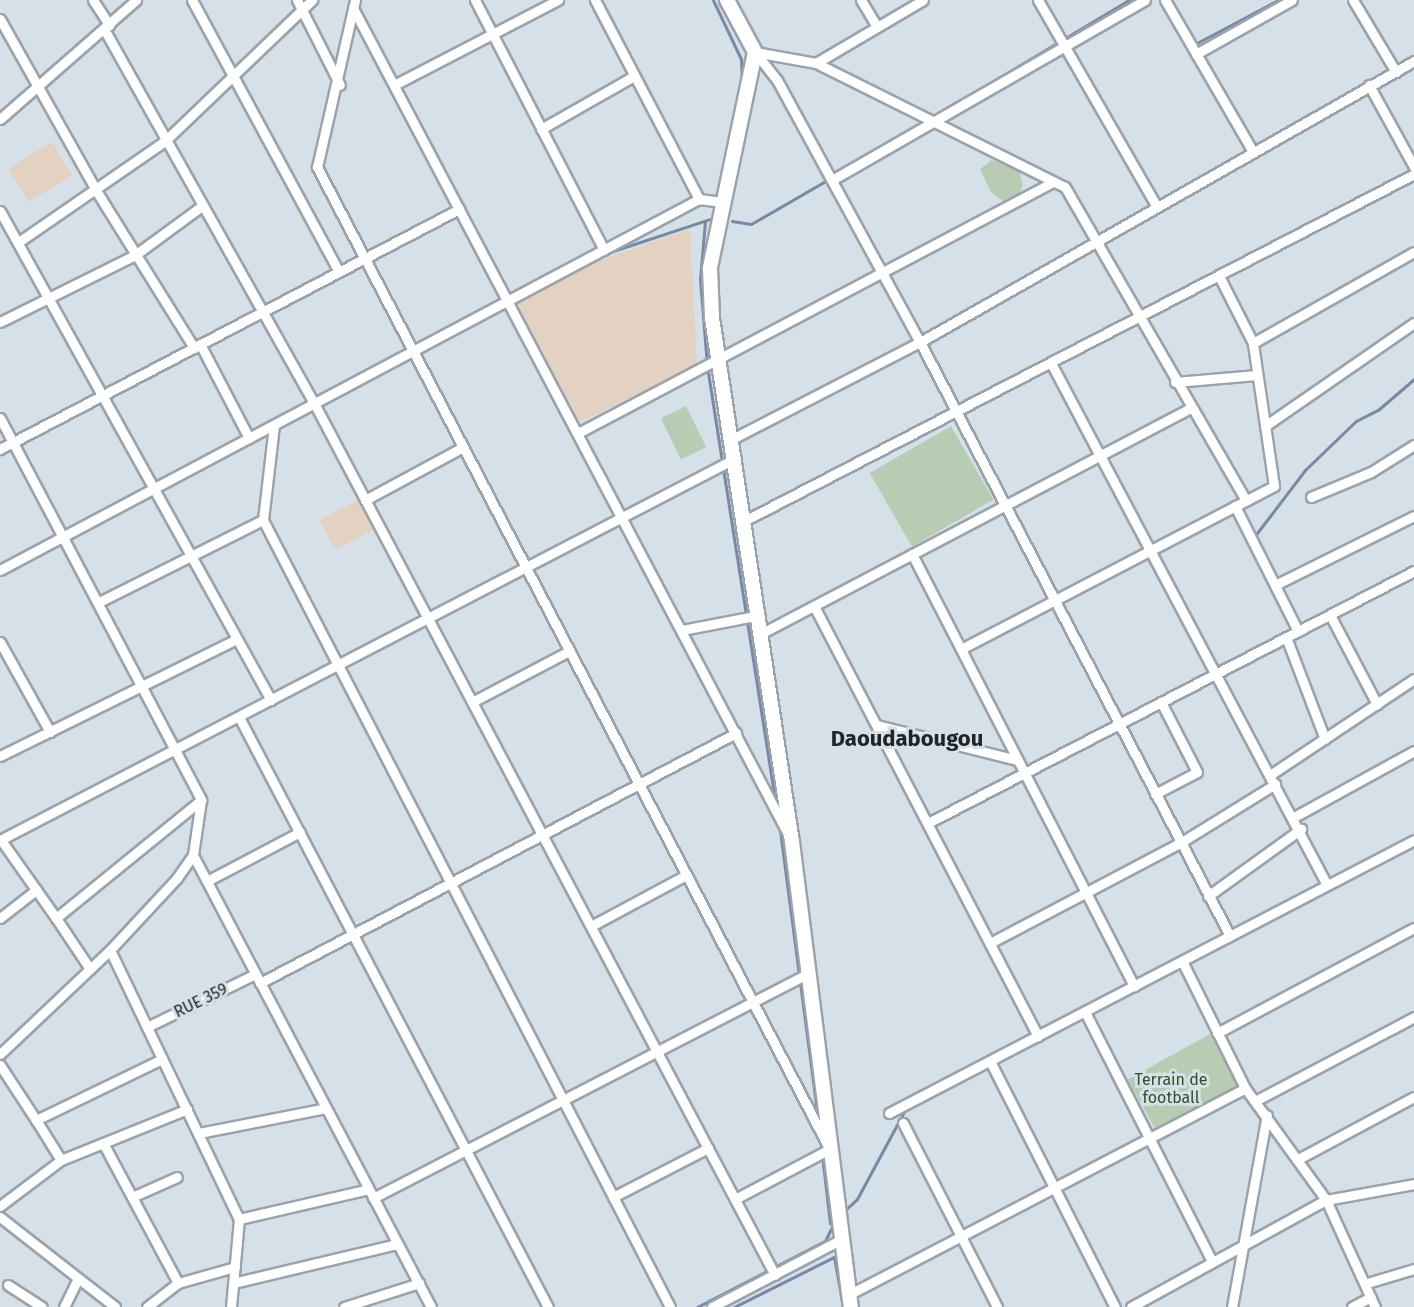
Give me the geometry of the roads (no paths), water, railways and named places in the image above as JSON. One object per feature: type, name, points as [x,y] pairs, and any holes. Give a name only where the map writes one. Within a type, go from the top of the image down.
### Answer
[{"type":"street","points":[[93,0],[165,141],[314,403],[775,1275]]},
{"type":"street","points":[[0,118],[39,90],[136,0]]},
{"type":"street","points":[[192,0],[339,272]]},
{"type":"street","points":[[297,0],[340,85]]},
{"type":"street","points":[[20,241],[97,192],[165,141],[312,0]]},
{"type":"street","points":[[475,0],[604,250]]},
{"type":"street","points":[[394,85],[558,0]]},
{"type":"street","points":[[595,0],[699,199]]},
{"type":"street","points":[[727,0],[755,51],[777,80],[920,342],[1230,936]]},
{"type":"street","points":[[861,0],[877,27]]},
{"type":"street","points":[[816,63],[923,0]]},
{"type":"street","points":[[1038,0],[1157,207]]},
{"type":"street","points":[[832,180],[936,123],[1145,0]]},
{"type":"street","points":[[1165,0],[1253,152]]},
{"type":"street","points":[[1196,54],[1292,0]]},
{"type":"street","points":[[1353,0],[1396,72]]},
{"type":"street","points":[[354,4],[394,85],[792,842]]},
{"type":"street","points":[[354,4],[340,85],[317,167],[830,1149]]},
{"type":"street","points":[[0,20],[97,192],[135,255],[197,346],[249,438]]},
{"type":"street","points":[[755,51],[816,63],[1065,188],[1137,318],[1246,501]]},
{"type":"street","points":[[755,51],[710,268],[718,358],[746,520],[792,842],[850,1301],[961,1236],[1245,1088]]},
{"type":"street","points":[[732,439],[920,342],[1414,61]]},
{"type":"street","points":[[541,129],[634,76]]},
{"type":"street","points":[[1369,85],[1414,167]]},
{"type":"street","points":[[746,520],[1414,174]]},
{"type":"street","points":[[578,433],[1053,182]]},
{"type":"street","points":[[0,570],[699,199],[723,202]]},
{"type":"street","points":[[0,322],[135,255],[202,206]]},
{"type":"street","points":[[0,449],[459,209]]},
{"type":"street","points":[[0,211],[20,241],[271,700]]},
{"type":"street","points":[[1252,343],[1414,252]]},
{"type":"street","points":[[961,649],[1274,486],[1252,343],[1219,276]]},
{"type":"street","points":[[1265,426],[1414,323]]},
{"type":"street","points":[[1051,363],[1214,675],[1301,829],[1327,885]]},
{"type":"street","points":[[1175,382],[1257,375]]},
{"type":"street","points":[[762,633],[1191,408]]},
{"type":"street","points":[[0,418],[178,748],[201,800],[193,855],[110,950],[0,1054]]},
{"type":"street","points":[[274,425],[263,520],[448,885],[670,1307]]},
{"type":"street","points":[[1311,497],[1371,472],[1414,445]]},
{"type":"street","points":[[365,500],[463,447]]},
{"type":"street","points":[[90,969],[0,840],[736,458]]},
{"type":"street","points":[[1235,506],[1298,631]]},
{"type":"street","points":[[1275,585],[1414,516]]},
{"type":"street","points":[[99,602],[263,520]]},
{"type":"street","points":[[912,554],[1134,986]]},
{"type":"street","points":[[927,823],[1414,571]]},
{"type":"street","points":[[814,606],[1038,1036]]},
{"type":"street","points":[[682,630],[760,615]]},
{"type":"street","points":[[1330,615],[1377,704]]},
{"type":"street","points":[[1286,637],[1325,739]]},
{"type":"street","points":[[0,756],[237,639]]},
{"type":"street","points":[[0,642],[50,732]]},
{"type":"street","points":[[472,702],[569,651]]},
{"type":"street","points":[[990,943],[1084,890],[1180,843],[1273,779],[1325,739],[1414,679]]},
{"type":"street","points":[[1155,794],[1197,772],[1161,702]]},
{"type":"street","points":[[239,717],[548,1307]]},
{"type":"street","points":[[877,725],[1017,760]]},
{"type":"street","points":[[260,983],[736,733]]},
{"type":"street","points":[[1294,817],[1414,752]]},
{"type":"street","points":[[56,918],[201,800]]},
{"type":"street","points":[[1208,896],[1301,829]]},
{"type":"street","points":[[207,881],[300,832]]},
{"type":"street","points":[[889,1113],[1414,840]]},
{"type":"street","points":[[193,855],[431,1307]]},
{"type":"street","points":[[591,926],[686,875]]},
{"type":"street","points":[[0,918],[36,890]]},
{"type":"street","points":[[1217,1033],[1414,928]]},
{"type":"street","points":[[110,950],[239,1219],[231,1307]]},
{"type":"street","points":[[1182,961],[1245,1088],[1300,1158],[1326,1200],[1367,1283],[1375,1307]]},
{"type":"street","points":[[239,1219],[371,1193],[466,1151],[808,973]]},
{"type":"street","name":"RUE 359","points":[[147,1028],[255,974]]},
{"type":"street","points":[[1084,1012],[1212,1261]]},
{"type":"street","points":[[1256,1101],[1414,1017]]},
{"type":"street","points":[[36,1120],[162,1059]]},
{"type":"street","points":[[990,1061],[1115,1307]]},
{"type":"street","points":[[0,1065],[61,1160]]},
{"type":"street","points":[[1300,1158],[1414,1097]]},
{"type":"street","points":[[199,1133],[326,1108]]},
{"type":"street","points":[[0,1206],[61,1160],[187,1109]]},
{"type":"street","points":[[1233,1307],[1267,1115]]},
{"type":"street","points":[[903,1123],[997,1307]]},
{"type":"street","points":[[103,1143],[178,1283]]},
{"type":"street","points":[[613,1197],[708,1149]]},
{"type":"street","points":[[735,1198],[830,1149]]},
{"type":"street","points":[[132,1197],[177,1177]]},
{"type":"street","points":[[1131,1307],[1326,1200],[1414,1184]]},
{"type":"street","points":[[0,1217],[115,1307]]},
{"type":"street","points":[[712,1307],[842,1239]]},
{"type":"street","points":[[233,1283],[397,1244]]},
{"type":"street","points":[[147,1307],[178,1283],[235,1266]]},
{"type":"street","points":[[1367,1283],[1414,1269]]},
{"type":"street","points":[[64,1307],[78,1278]]},
{"type":"street","points":[[344,1307],[419,1283]]},
{"type":"street","points":[[8,1285],[42,1307]]},
{"type":"street","points":[[1352,1307],[1371,1297]]},
{"type":"waterway","points":[[607,253],[713,218],[742,80],[741,59],[713,0]]},
{"type":"waterway","points":[[930,119],[1129,0]]},
{"type":"waterway","points":[[1195,44],[1278,0]]},
{"type":"waterway","points":[[732,221],[751,224],[829,179]]},
{"type":"waterway","points":[[705,221],[700,279],[707,366],[775,802]]},
{"type":"waterway","points":[[1254,537],[1305,470],[1356,421],[1378,410],[1414,379]]},
{"type":"waterway","points":[[779,823],[818,1120]]},
{"type":"waterway","points":[[843,1212],[857,1199],[905,1110],[1096,1010]]},
{"type":"waterway","points":[[820,1138],[830,1223]]},
{"type":"waterway","points":[[697,1307],[825,1241],[836,1218]]},
{"type":"waterway","points":[[734,1307],[834,1257],[843,1307]]},
{"type":"district","name":"Daoudabougou","points":[[907,739]]},
{"type":"park label","name":"Terrain de football","points":[[1171,1089]]}]
